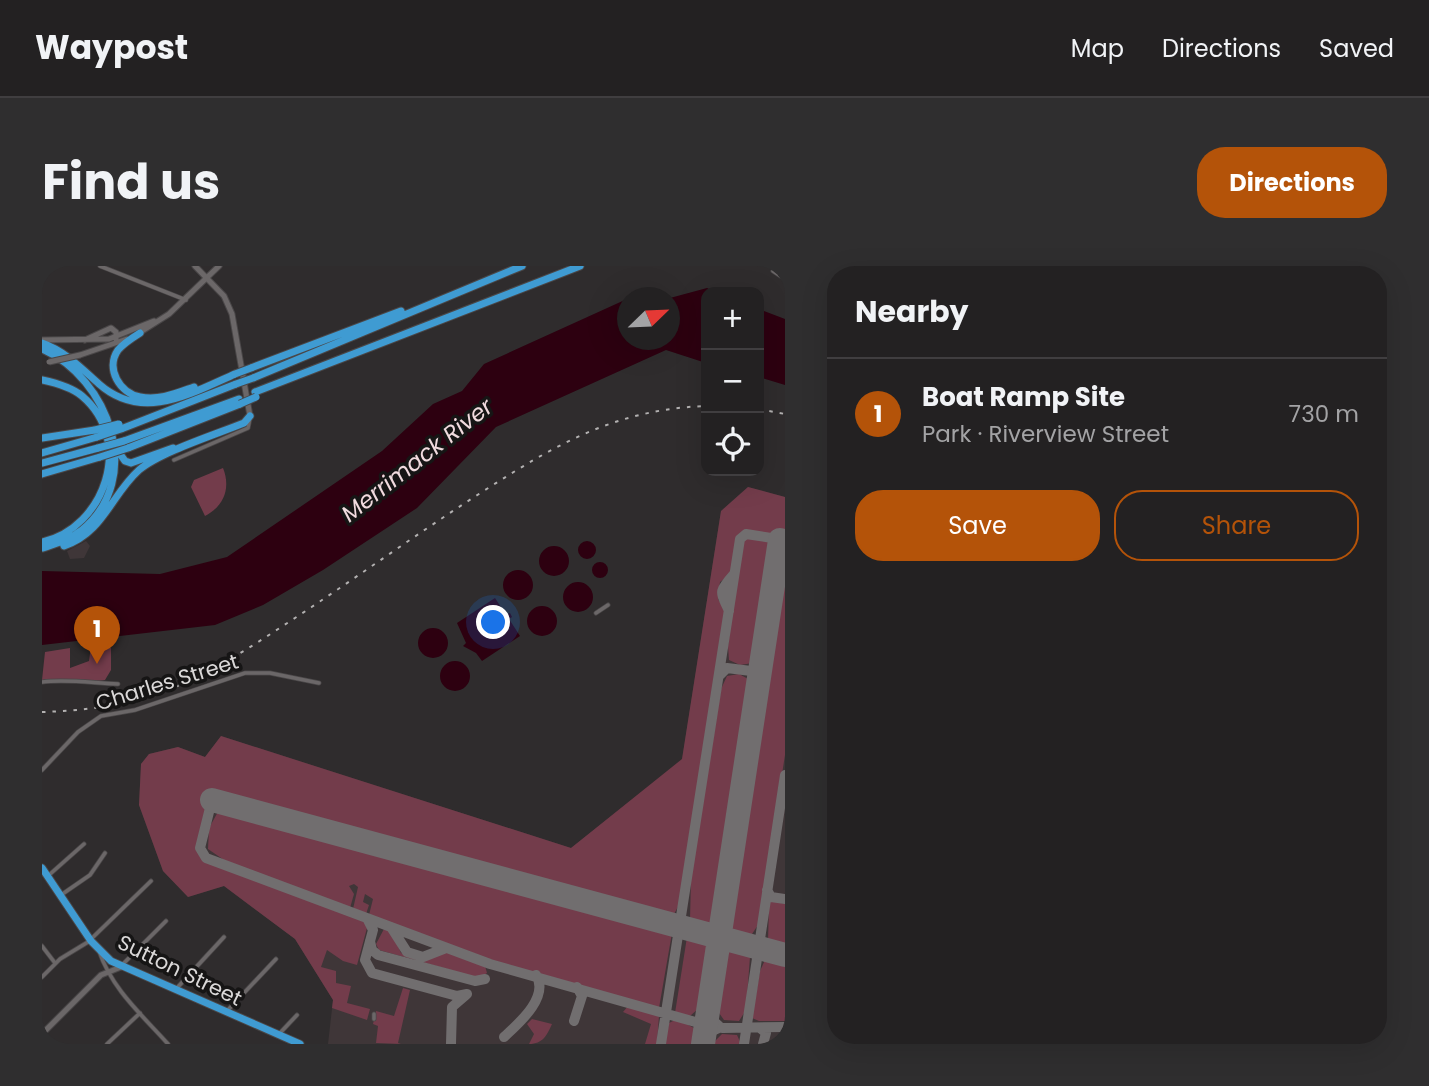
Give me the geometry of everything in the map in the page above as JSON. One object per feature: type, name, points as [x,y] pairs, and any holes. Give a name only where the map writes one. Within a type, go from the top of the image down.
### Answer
[{"type":"highway","points":[[42,453],[159,416],[522,266]]},
{"type":"highway","points":[[42,474],[100,457],[580,266]]},
{"type":"highway","points":[[140,333],[125,343],[115,357],[115,377],[130,394],[155,398],[235,374],[448,296]]},
{"type":"highway","points":[[42,341],[68,356],[118,397],[146,404],[177,399],[235,374]]},
{"type":"highway","points":[[42,349],[66,363],[92,391],[108,420],[115,447],[112,482],[97,515],[74,536],[42,546]]},
{"type":"highway","points":[[42,380],[76,391],[93,408],[103,428],[109,459],[106,484],[91,512],[67,533],[42,546]]},
{"type":"highway","points":[[115,447],[125,461],[138,463],[250,416]]},
{"type":"highway","points":[[42,546],[60,547],[87,535],[99,524],[141,468],[244,423],[250,416]]},
{"type":"highway","points":[[42,438],[96,434]]},
{"type":"highway","points":[[42,463],[98,448],[126,445]]},
{"type":"highway","name":"Sutton Street","points":[[42,868],[90,940],[121,967],[300,1044]]},
{"type":"main road","points":[[195,266],[224,296],[234,320],[250,416]]},
{"type":"main road","points":[[45,362],[80,355],[140,333],[186,300],[219,266]]},
{"type":"main road","points":[[42,341],[79,342],[117,336],[144,326],[186,300]]},
{"type":"main road","points":[[79,342],[107,329],[114,329],[117,336]]},
{"type":"main road","points":[[109,346],[117,336]]},
{"type":"main road","points":[[42,1034],[106,972],[121,967]]},
{"type":"street","points":[[100,266],[186,300]]},
{"type":"street","points":[[773,271],[785,279]]},
{"type":"street","points":[[174,460],[248,428],[250,416]]},
{"type":"street","points":[[596,613],[608,606]]},
{"type":"street","name":"Charles Street","points":[[42,770],[78,732],[101,716],[145,707],[245,673],[270,673],[319,683]]},
{"type":"street","points":[[42,682],[63,680],[86,684],[118,684]]},
{"type":"street","points":[[48,877],[85,844]]},
{"type":"street","points":[[61,895],[90,875],[105,853]]},
{"type":"street","points":[[42,977],[55,963],[90,940],[151,881]]},
{"type":"street","points":[[121,967],[166,921]]},
{"type":"street","points":[[176,991],[181,982],[224,937]]},
{"type":"street","points":[[42,946],[55,963]]},
{"type":"street","points":[[98,949],[106,972],[168,1044]]},
{"type":"street","points":[[226,1013],[276,960]]},
{"type":"street","points":[[107,1044],[140,1013]]},
{"type":"street","points":[[278,1035],[297,1015]]},
{"type":"shaded area","points":[[223,468],[226,483],[224,496],[217,507],[205,516],[191,487],[194,480]]},
{"type":"shaded area","points":[[748,487],[785,497],[785,1044],[328,1044],[333,1000],[295,939],[224,886],[188,897],[163,871],[139,805],[141,764],[149,754],[178,747],[205,757],[221,736],[571,848],[682,760],[721,511]]},
{"type":"shaded area","points":[[748,487],[785,497],[785,537],[748,532],[739,534],[731,574],[720,582],[718,599],[725,610],[680,903],[673,916],[212,791],[197,847],[201,857],[365,922],[367,928],[357,965],[343,961],[327,950],[321,967],[336,971],[336,983],[351,986],[347,1003],[370,1009],[367,1020],[332,1008],[333,1000],[295,939],[224,886],[188,897],[163,871],[139,805],[141,764],[149,754],[178,747],[205,757],[221,736],[571,848],[682,759],[721,511]]},
{"type":"shaded area","points":[[753,538],[771,543],[753,663],[740,665],[729,660],[728,646],[741,547],[745,539]]},
{"type":"shaded area","points":[[86,541],[90,546],[84,558],[70,559],[67,551]]},
{"type":"shaded area","points":[[785,564],[785,755],[761,910],[758,925],[750,937],[729,931]]},
{"type":"shaded area","points":[[91,646],[111,648],[111,670],[105,680],[42,680],[45,652],[70,648],[70,668],[89,661]]},
{"type":"shaded area","points":[[739,674],[750,680],[712,927],[690,920],[691,878],[721,689],[727,676]]},
{"type":"shaded area","points":[[219,810],[672,933],[659,1008],[487,959],[369,915],[373,899],[365,894],[363,902],[369,905],[366,914],[353,909],[358,887],[354,884],[349,886],[354,894],[350,908],[224,860],[208,849],[209,828]]},
{"type":"shaded area","points":[[769,902],[785,904],[785,946],[768,942]]},
{"type":"shaded area","points":[[384,929],[391,930],[401,953],[422,960],[446,951],[485,966],[487,973],[479,978],[379,950],[376,944]]},
{"type":"shaded area","points":[[687,937],[710,943],[699,1008],[690,1016],[675,1013]]},
{"type":"shaded area","points":[[727,949],[750,957],[746,1010],[739,1021],[724,1020],[717,1010]]},
{"type":"shaded area","points":[[765,960],[785,964],[785,1021],[759,1021],[752,1018],[760,971]]},
{"type":"shaded area","points":[[403,988],[410,990],[398,1043],[401,1044],[376,1043],[378,1026],[373,1024],[376,1011],[394,1016]]},
{"type":"shaded area","points":[[629,1005],[659,1016],[657,1044],[645,1044],[651,1024],[623,1012]]},
{"type":"shaded area","points":[[532,1019],[552,1024],[541,1041],[529,1044],[534,1034],[527,1024]]},
{"type":"shaded area","points":[[677,1019],[694,1028],[694,1044],[665,1044],[669,1023]]},
{"type":"shaded area","points":[[722,1034],[737,1035],[741,1044],[712,1044]]},
{"type":"water","points":[[701,290],[701,361],[666,350],[680,350],[680,295]]},
{"type":"water","name":"Merrimack River","points":[[617,304],[617,350],[666,350],[496,427],[417,508],[323,570],[263,605],[215,625],[42,645],[42,571],[160,574],[227,557],[382,451],[433,404],[462,391],[484,364]]},
{"type":"water","points":[[764,311],[785,319],[785,385],[764,379]]},
{"type":"water","points":[[587,541],[593,544],[596,550],[593,556],[587,559],[581,556],[578,550],[581,544]]},
{"type":"water","points":[[554,546],[565,550],[569,561],[565,572],[554,576],[543,572],[539,561],[543,550]]},
{"type":"water","points":[[597,562],[603,562],[608,570],[606,576],[597,578],[592,573],[592,567]]},
{"type":"water","points":[[518,570],[529,574],[533,585],[529,596],[518,600],[507,596],[503,585],[507,574]]},
{"type":"water","points":[[578,582],[584,583],[592,591],[592,603],[584,611],[578,612],[572,611],[564,603],[563,597],[564,591],[572,583]]},
{"type":"water","points":[[495,598],[506,615],[510,613],[512,617],[509,619],[520,636],[482,661],[476,653],[463,646],[466,643],[457,623]]},
{"type":"water","points":[[542,606],[548,607],[556,615],[556,627],[548,635],[542,636],[536,635],[528,627],[527,621],[528,615],[536,607]]},
{"type":"water","points":[[433,628],[444,632],[448,643],[444,654],[433,658],[422,654],[418,643],[422,632]]},
{"type":"water","points":[[455,661],[461,662],[469,670],[469,682],[461,690],[455,691],[449,690],[441,682],[440,676],[441,670],[449,662]]},
{"type":"taxiway","points":[[661,1044],[740,539],[746,534],[785,540]]},
{"type":"taxiway","points":[[729,611],[722,592],[734,574]]},
{"type":"taxiway","points":[[753,716],[758,680],[751,671],[760,665],[766,630]]},
{"type":"taxiway","points":[[719,676],[727,668],[751,671]]},
{"type":"taxiway","points":[[744,1044],[785,775]]},
{"type":"taxiway","points":[[212,800],[200,848],[206,858],[490,964],[706,1025],[723,1028],[785,1027]]},
{"type":"taxiway","points":[[767,890],[771,897],[785,899]]},
{"type":"taxiway","points":[[367,918],[373,930],[365,960],[372,973],[457,996],[467,994]]},
{"type":"taxiway","points":[[391,927],[407,952],[423,957],[446,948]]},
{"type":"taxiway","points":[[736,942],[752,945],[760,938],[763,947],[778,953]]},
{"type":"taxiway","points":[[370,941],[372,950],[378,955],[475,981],[485,979]]},
{"type":"taxiway","points":[[504,1037],[536,1001],[539,992],[536,975]]},
{"type":"taxiway","points":[[574,1021],[582,996],[577,987]]},
{"type":"taxiway","points":[[451,1044],[452,1007],[466,995]]},
{"type":"taxiway","points":[[710,1002],[710,1018],[719,1026]]},
{"type":"taxiway","points":[[703,1043],[710,1032],[719,1028]]},
{"type":"taxiway","points":[[760,1028],[766,1033],[763,1044]]},
{"type":"runway","points":[[703,1044],[780,540]]},
{"type":"runway","points":[[212,800],[785,955]]},
{"type":"railway","points":[[42,712],[121,703],[147,697],[186,682],[257,642],[434,523],[561,445],[588,432],[643,414],[701,406]]},
{"type":"railway","points":[[764,410],[785,414]]},
{"type":"place","name":"Boat Ramp Site","points":[[97,664]]}]
